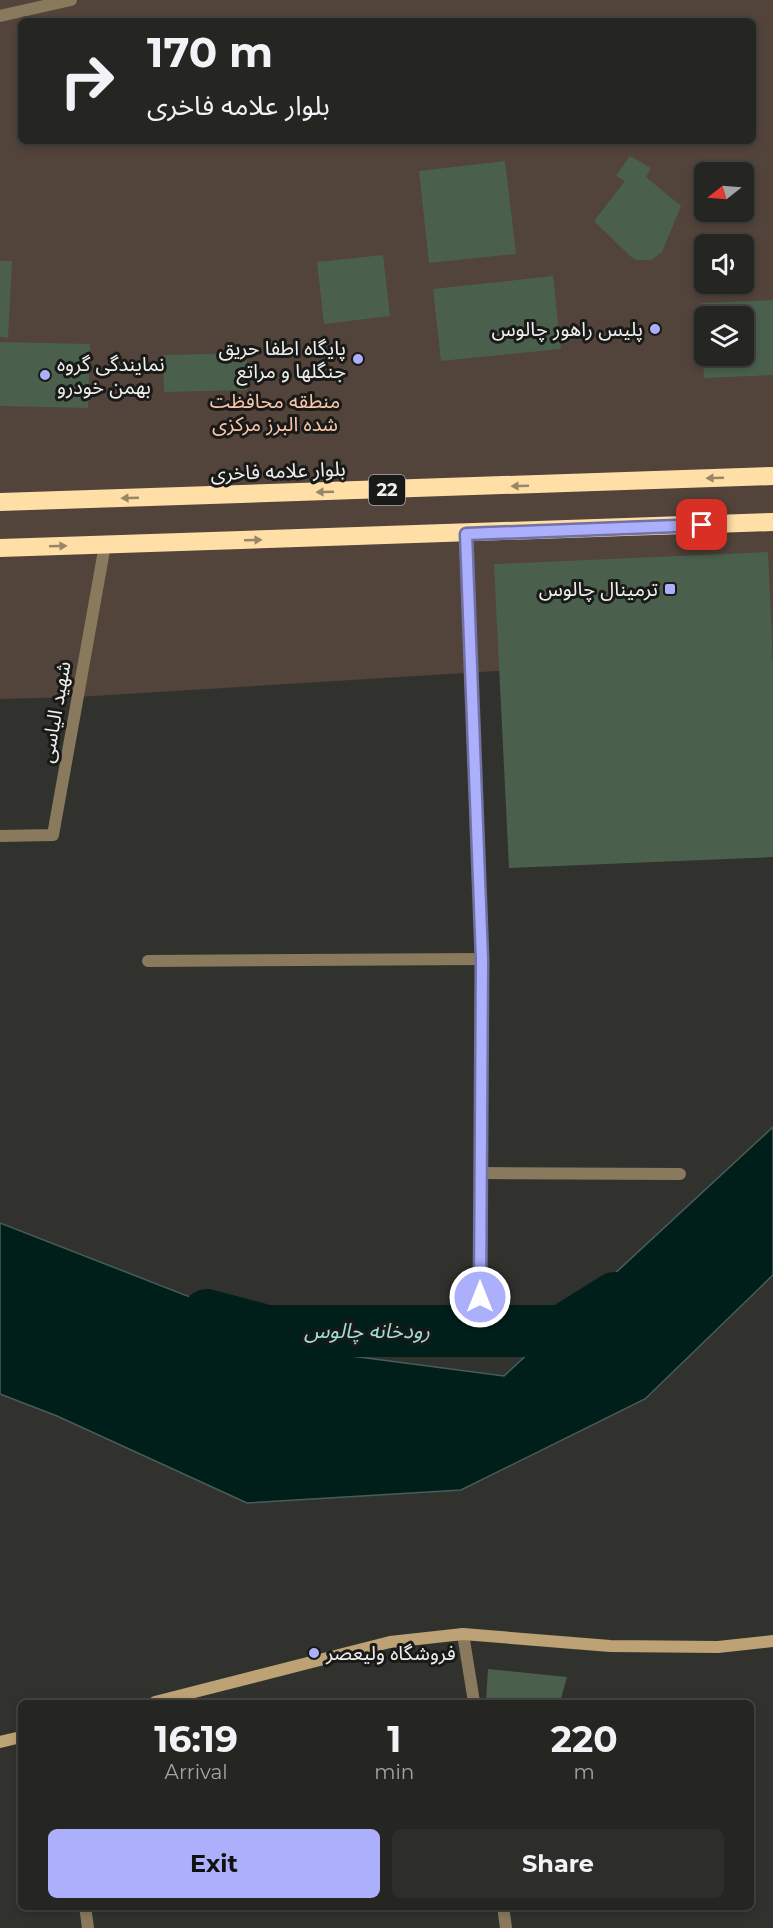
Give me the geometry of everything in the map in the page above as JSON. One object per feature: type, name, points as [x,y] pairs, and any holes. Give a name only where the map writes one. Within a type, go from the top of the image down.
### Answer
[{"type":"highway","name":"بلوار علامه فاخری","points":[[0,502],[773,476]]},
{"type":"highway","points":[[0,548],[773,522]]},
{"type":"street","points":[[0,16],[71,0]]},
{"type":"street","points":[[466,534],[482,959],[480,1297]]},
{"type":"street","name":"شهید الیاسی","points":[[0,836],[53,835],[105,544]]},
{"type":"street","points":[[148,962],[482,959]]},
{"type":"street","points":[[480,1173],[680,1174]]},
{"type":"street","points":[[464,1634],[474,1700]]},
{"type":"street","points":[[163,1700],[390,1642],[464,1634],[622,1646],[718,1647],[773,1641]]},
{"type":"street","points":[[0,1742],[18,1738]]},
{"type":"street","points":[[86,1910],[88,1928]]},
{"type":"street","points":[[504,1910],[506,1928]]},
{"type":"green space","name":"منطقه محافظت شده البرز مرکزی","points":[[0,0],[773,0],[773,654],[77,697],[0,699]]},
{"type":"water","points":[[773,1127],[773,1275],[645,1399],[461,1490],[247,1503],[57,1416],[0,1394],[0,1223],[336,1354],[504,1376]]},
{"type":"building","points":[[630,156],[651,168],[646,177],[681,206],[662,252],[651,260],[636,260],[630,256],[594,221],[625,181],[616,176]]},
{"type":"building","points":[[505,161],[516,254],[429,263],[419,171]]},
{"type":"building","points":[[383,255],[390,316],[324,324],[317,262]]},
{"type":"building","points":[[0,261],[12,261],[8,338],[0,337]]},
{"type":"building","points":[[553,276],[561,349],[441,361],[433,289]]},
{"type":"building","points":[[773,300],[773,375],[704,378],[703,366],[754,366],[754,306],[701,306],[701,303]]},
{"type":"building","name":"نمایندگی گروه بهمن خودرو","points":[[0,342],[90,344],[88,408],[0,406]]},
{"type":"building","points":[[247,353],[247,390],[164,392],[163,355]]},
{"type":"building","points":[[768,552],[773,665],[773,857],[509,868],[494,564]]},
{"type":"building","points":[[488,1669],[567,1677],[561,1700],[486,1700]]},
{"type":"waterway","name":"رودخانه چالوس","points":[[207,1315],[267,1331],[562,1331],[615,1298]]},
{"type":"place","name":"پلیس راهور چالوس","points":[[655,329]]},
{"type":"place","name":"پایگاه اطفا حریق جنگلها و مراتع","points":[[358,359]]},
{"type":"place","name":"نمایندگی گروه بهمن خودرو","points":[[45,375]]},
{"type":"place","name":"ترمینال چالوس","points":[[670,589]]},
{"type":"place","name":"فروشگاه ولیعصر","points":[[314,1653]]},
{"type":"route","points":[[480,1297],[482,959],[466,534],[702,525]]}]
